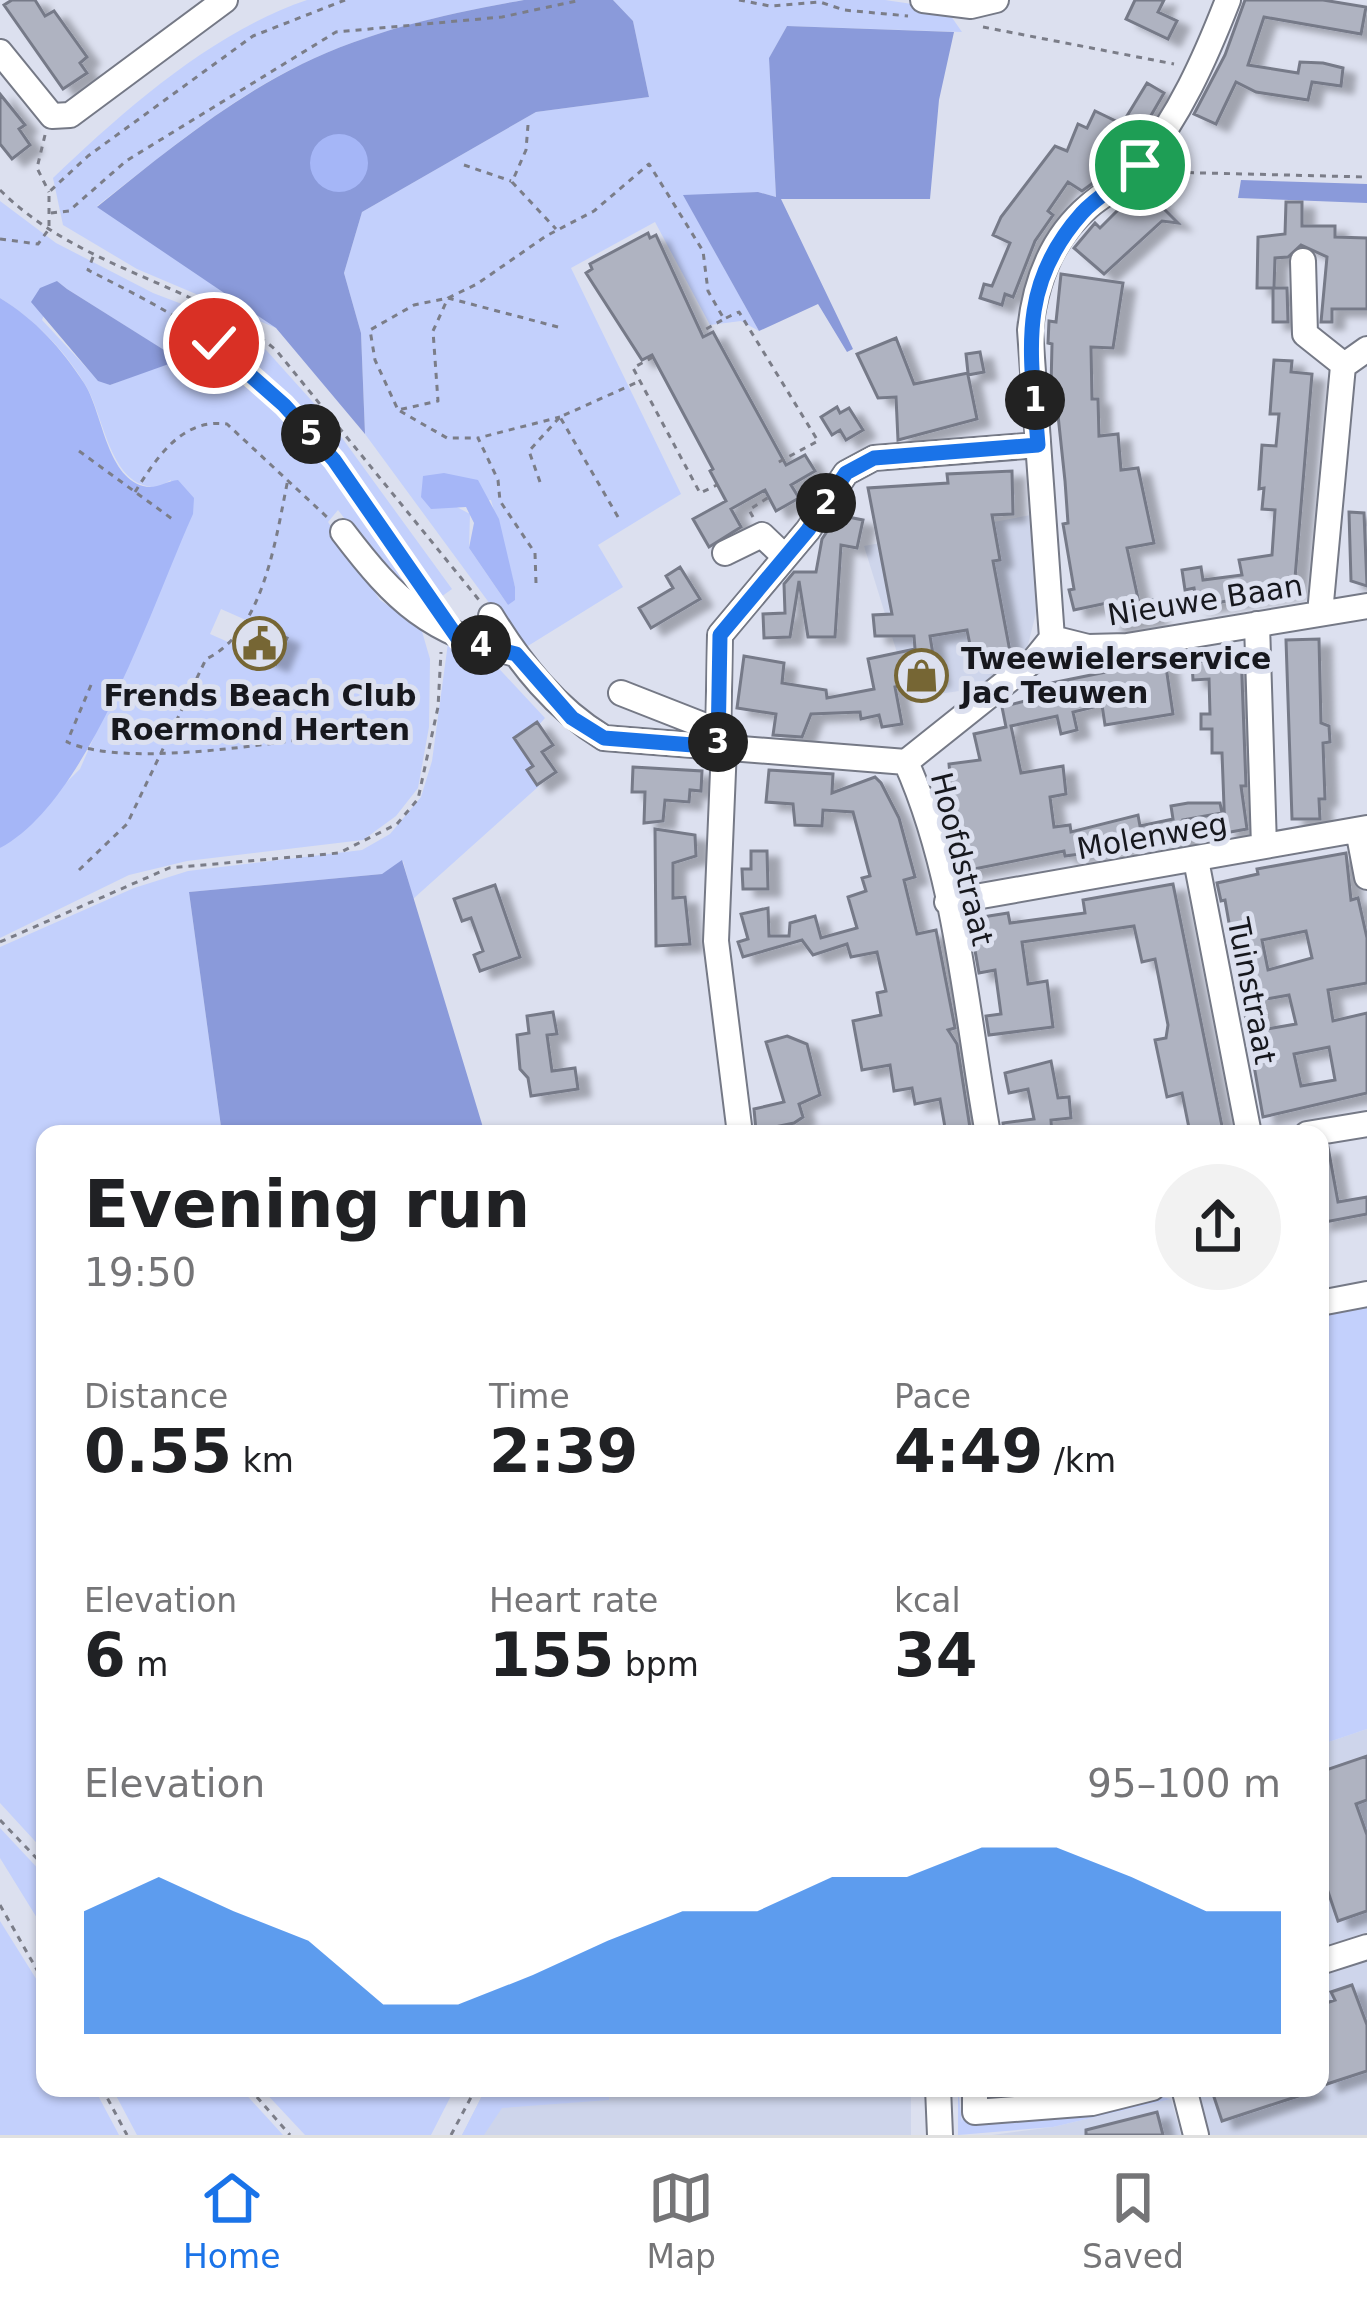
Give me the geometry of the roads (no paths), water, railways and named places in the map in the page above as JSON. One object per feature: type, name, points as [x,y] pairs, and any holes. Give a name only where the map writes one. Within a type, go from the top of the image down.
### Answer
[{"type":"street","points":[[0,52],[52,116],[70,115],[225,0]]},
{"type":"street","points":[[924,9],[996,0]]},
{"type":"street","points":[[1052,638],[1030,330],[1042,273],[1086,208],[1140,165],[1202,68],[1228,0]]},
{"type":"street","points":[[1303,262],[1305,334],[1344,365]]},
{"type":"street","points":[[1321,613],[1344,365],[1367,349]]},
{"type":"street","points":[[739,1125],[716,941],[720,635],[846,473],[874,458],[1038,445]]},
{"type":"street","points":[[343,532],[394,597],[444,625],[459,640],[516,654]]},
{"type":"street","points":[[725,553],[762,535],[785,557]]},
{"type":"street","name":"Nieuwe Baan","points":[[1052,638],[1088,647],[1127,646],[1367,606]]},
{"type":"street","points":[[491,616],[516,654],[572,718],[604,738],[720,742],[906,762]]},
{"type":"street","points":[[1257,624],[1264,846]]},
{"type":"street","name":"Hoofdstraat","points":[[986,1125],[947,902],[922,799],[906,762],[1035,659],[1052,638]]},
{"type":"street","points":[[621,693],[720,742]]},
{"type":"street","points":[[1363,829],[1367,877]]},
{"type":"street","name":"Molenweg","points":[[947,902],[1363,829]]},
{"type":"street","name":"Tuinstraat","points":[[1196,860],[1248,1125]]},
{"type":"street","points":[[1329,1130],[1367,1124]]},
{"type":"street","points":[[1329,1301],[1367,1294]]},
{"type":"street","points":[[1329,1959],[1367,1947]]},
{"type":"street","points":[[938,2097],[940,2135]]},
{"type":"street","points":[[975,2097],[975,2112],[1077,2097]]},
{"type":"street","points":[[1186,2097],[1196,2135]]},
{"type":"place","name":"Frends Beach Club Roermond Herten","points":[[260,643]]},
{"type":"place","name":"Tweewielerservice Jac Teuwen","points":[[922,675]]}]
